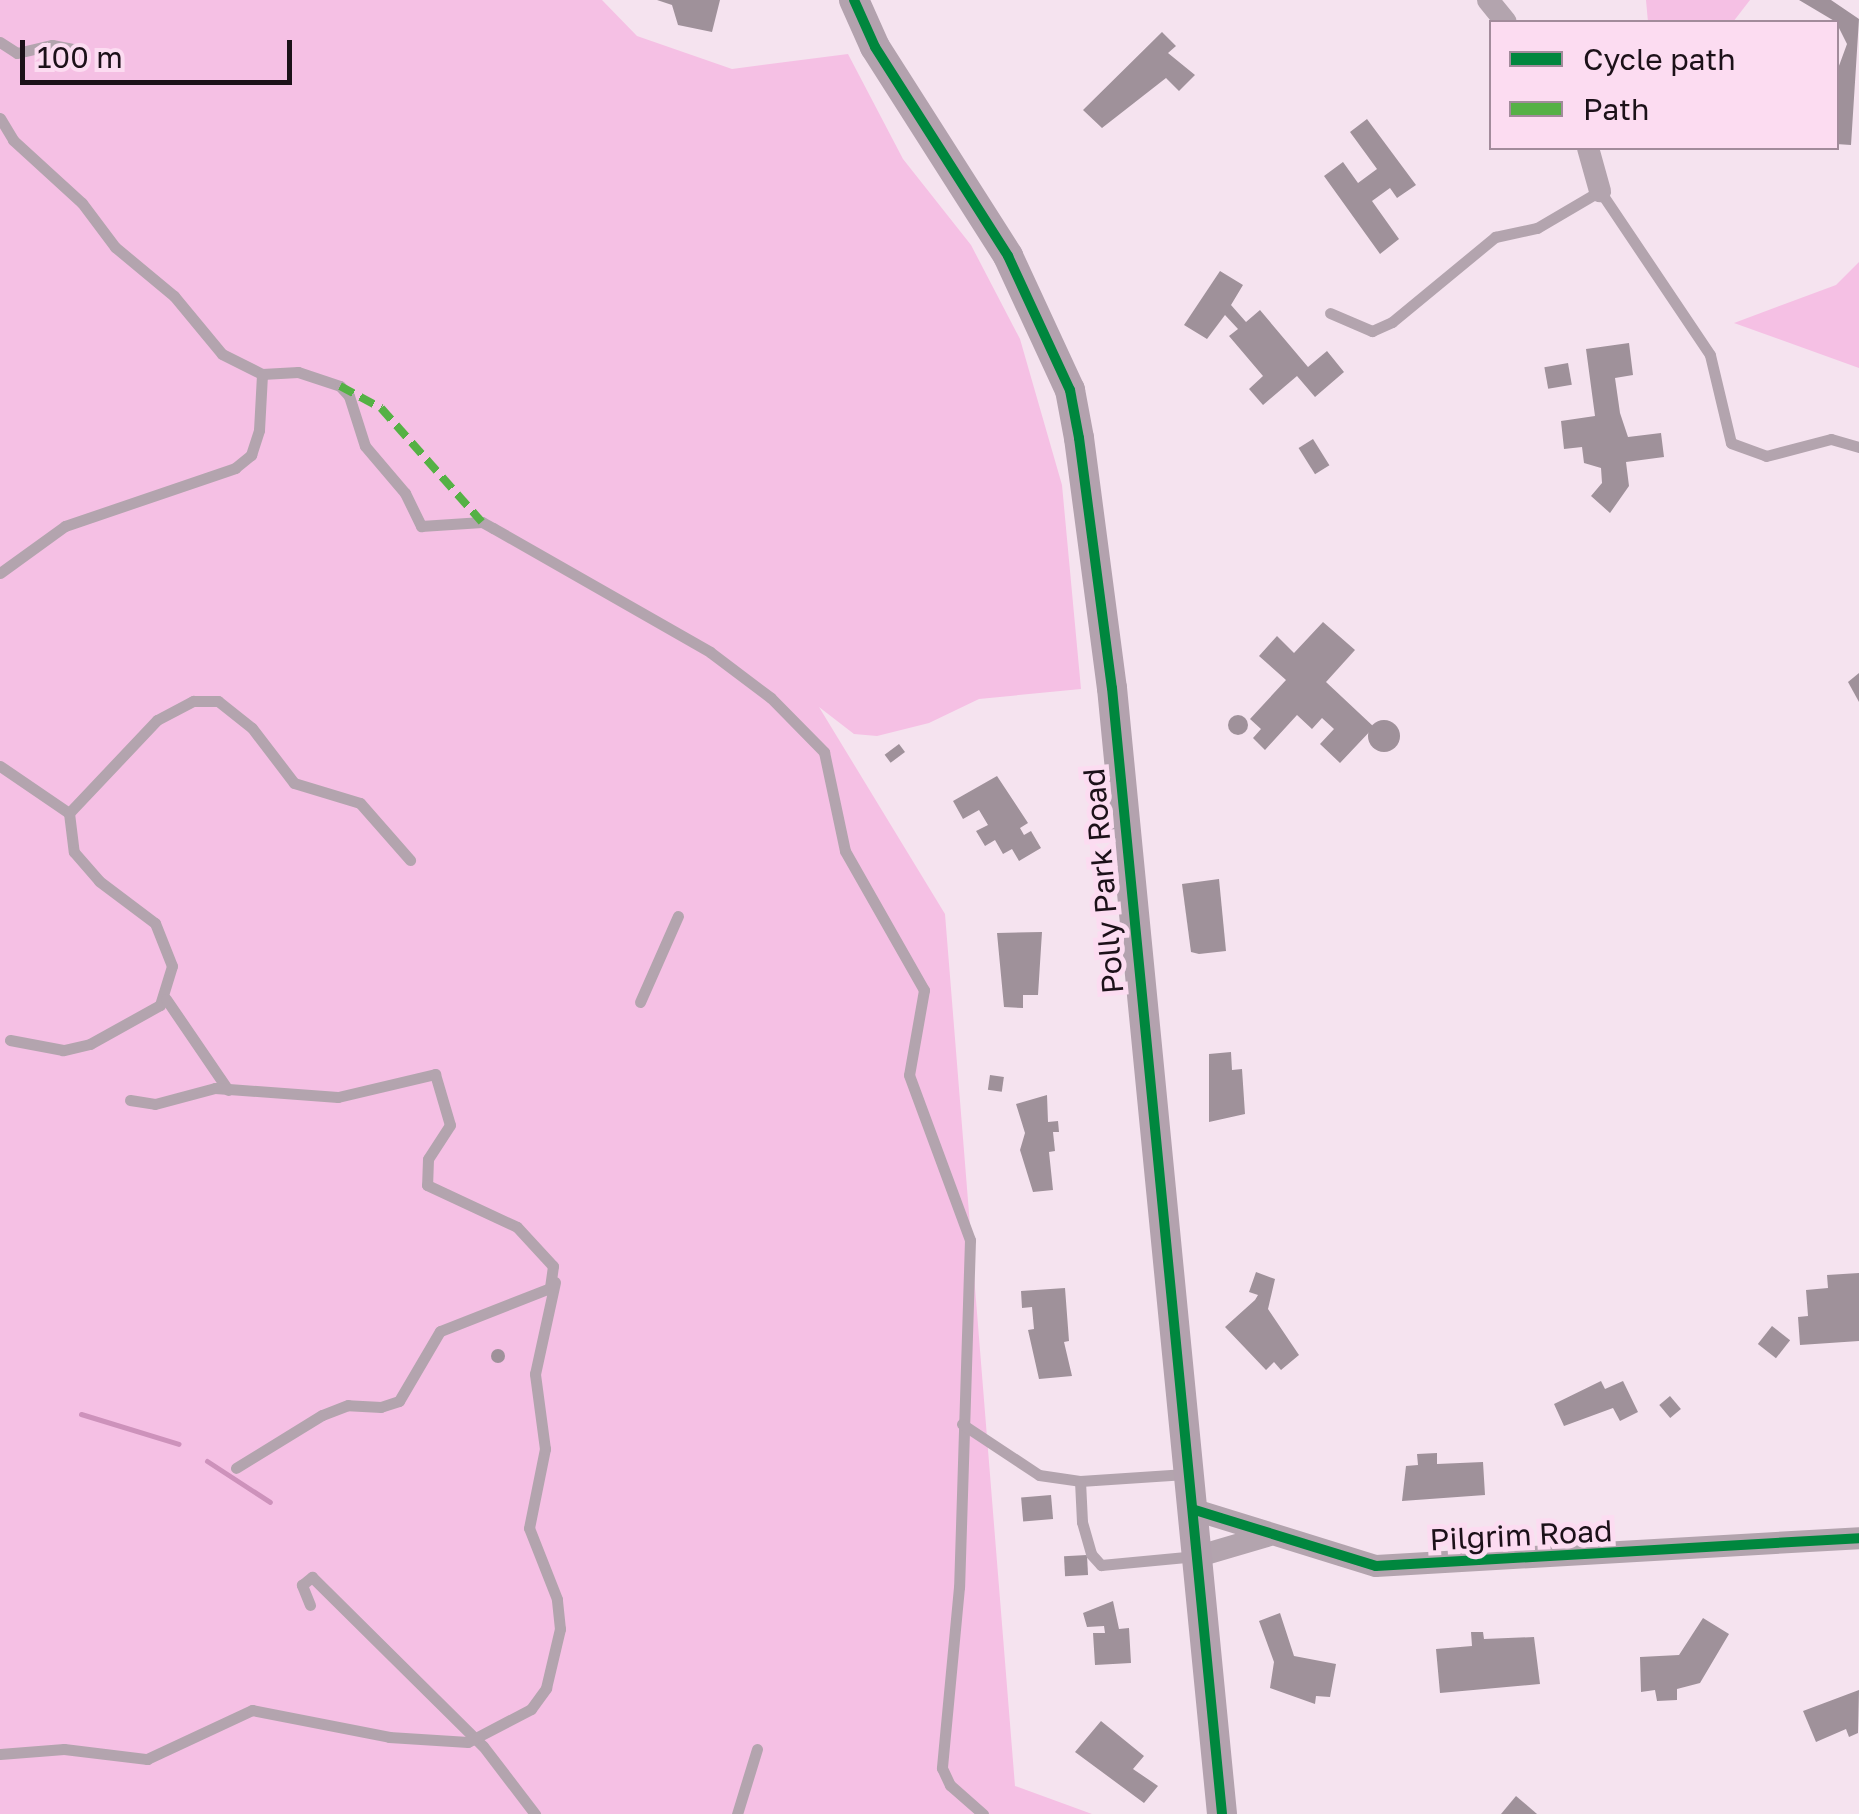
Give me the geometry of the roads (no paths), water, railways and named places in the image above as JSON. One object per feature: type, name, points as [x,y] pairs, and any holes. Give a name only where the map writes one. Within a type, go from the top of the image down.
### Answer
[{"type":"street","name":"Polly Park Road","points":[[854,0],[875,47],[1008,256],[1070,390],[1112,688],[1153,1158],[1195,1510],[1222,1814]]},
{"type":"street","points":[[1488,0],[1504,20]]},
{"type":"street","points":[[1589,150],[1600,192]]},
{"type":"street","name":"Pilgrim Road","points":[[1195,1510],[1266,1536],[1376,1566],[1444,1566],[1859,1538]]},
{"type":"street","points":[[1199,1556],[1266,1536]]},
{"type":"lane","points":[[0,42],[17,54],[52,45],[73,49]]},
{"type":"lane","points":[[0,118],[13,140],[82,203],[115,247],[174,296],[222,354],[262,374],[298,372],[340,386],[365,446],[405,493],[421,526],[482,522],[710,652],[771,698],[824,752],[845,852],[924,990],[909,1075],[970,1240],[958,1587],[942,1768],[950,1785],[983,1814]]},
{"type":"lane","points":[[1330,313],[1372,331],[1392,322],[1495,236],[1537,228],[1600,192],[1710,355],[1730,444],[1766,456],[1832,438],[1859,447]]},
{"type":"lane","points":[[0,573],[65,526],[235,468],[251,455],[259,430],[262,374]]},
{"type":"lane","points":[[69,813],[157,720],[193,702],[218,701],[252,728],[294,783],[360,803],[410,860]]},
{"type":"lane","points":[[0,766],[69,813],[74,852],[83,864],[162,932],[172,966],[166,998],[228,1090]]},
{"type":"lane","points":[[640,1002],[678,916]]},
{"type":"lane","points":[[10,1040],[80,1048],[166,998]]},
{"type":"lane","points":[[0,1754],[64,1748],[147,1759],[252,1710],[434,1744],[474,1738],[541,1698],[560,1629],[557,1600],[530,1528],[545,1449],[534,1374],[555,1282],[550,1257],[532,1237],[428,1184],[428,1159],[450,1125],[436,1074],[338,1097],[228,1090],[155,1104],[130,1100]]},
{"type":"lane","points":[[236,1468],[322,1415],[348,1404],[381,1408],[399,1401],[440,1331],[555,1282]]},
{"type":"lane","points":[[962,1424],[1039,1474],[1080,1481],[1190,1474]]},
{"type":"lane","points":[[1080,1481],[1082,1522],[1090,1554],[1101,1565],[1199,1556]]},
{"type":"lane","points":[[310,1605],[302,1585],[312,1577],[474,1738],[534,1814]]},
{"type":"lane","points":[[737,1814],[756,1748]]},
{"type":"waterway","points":[[81,1414],[179,1444]]},
{"type":"waterway","points":[[207,1461],[270,1502]]}]
